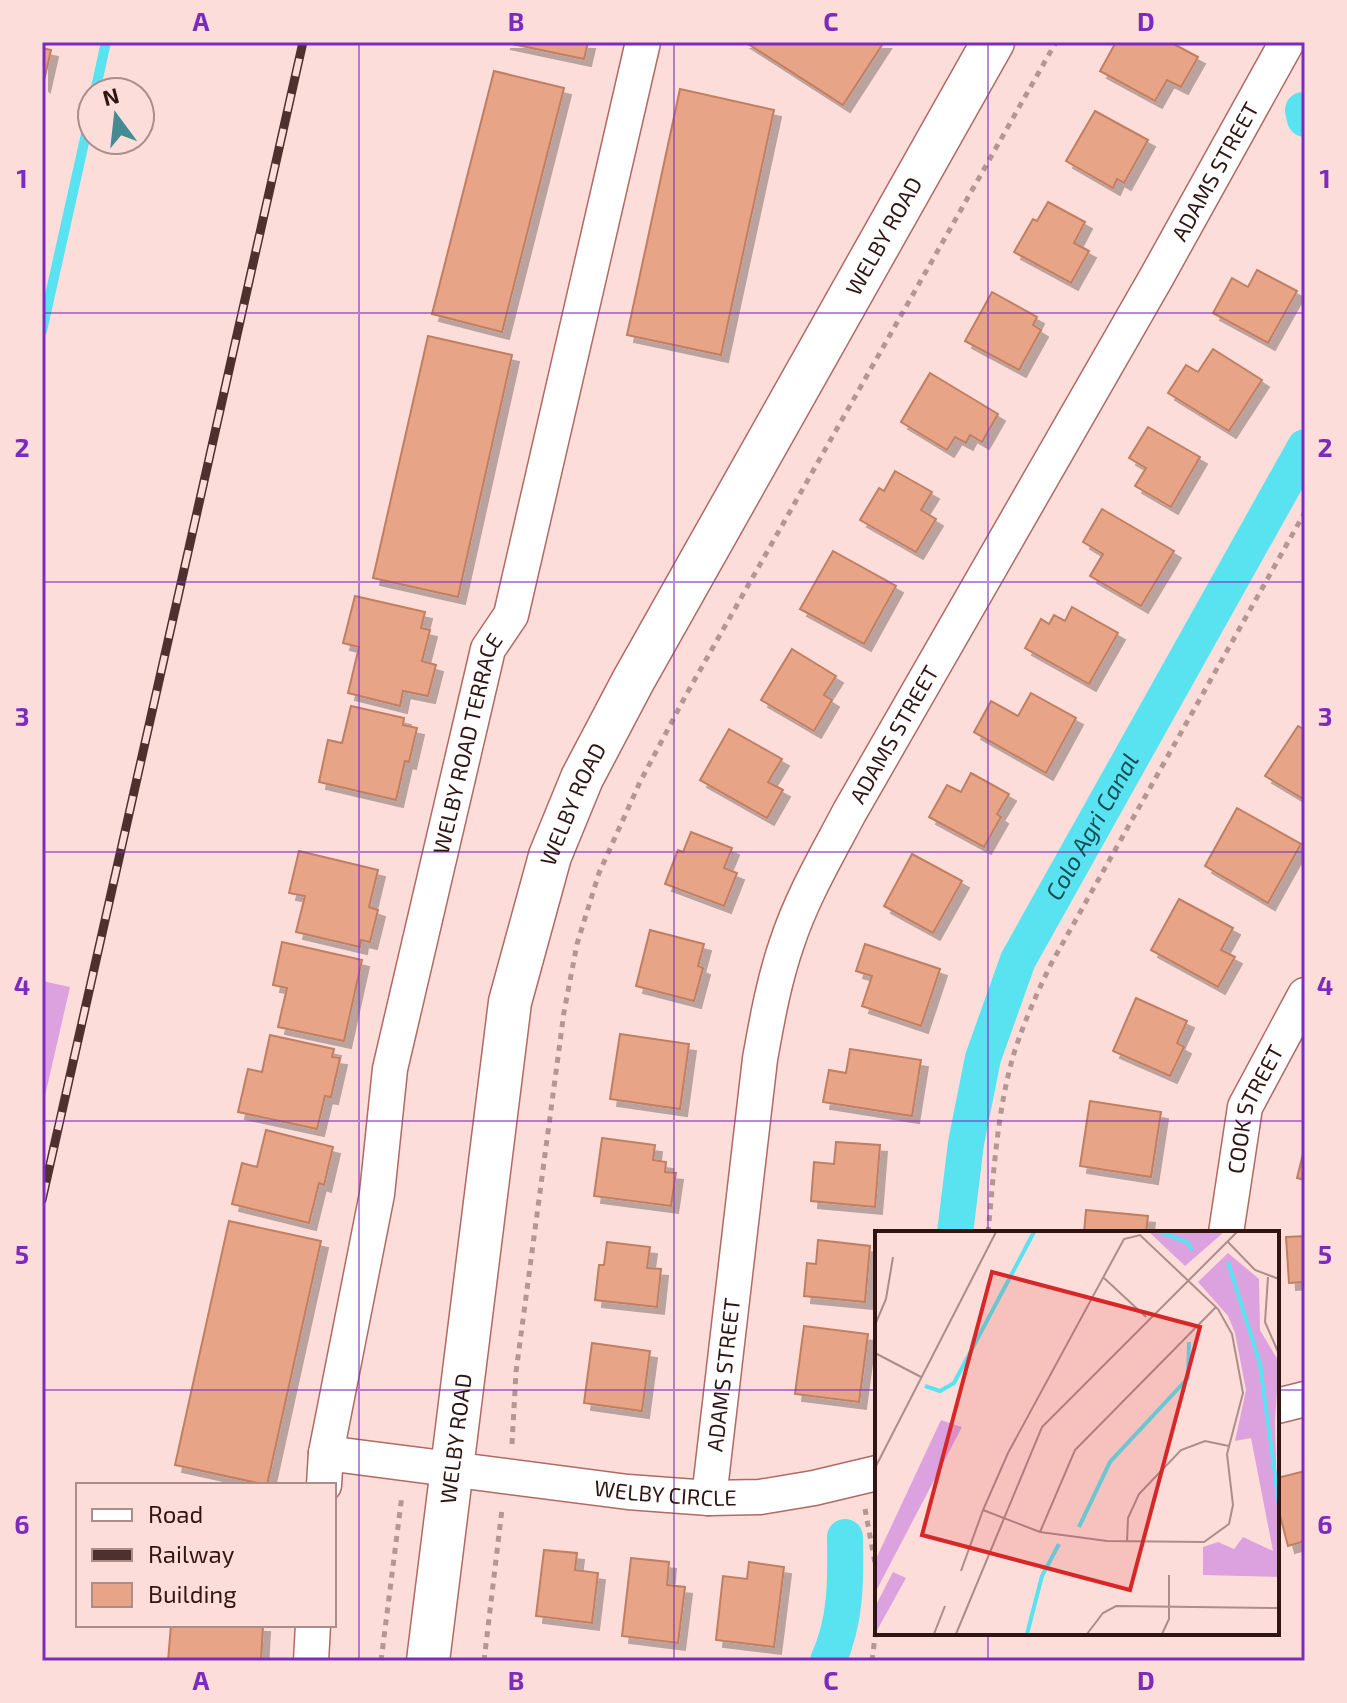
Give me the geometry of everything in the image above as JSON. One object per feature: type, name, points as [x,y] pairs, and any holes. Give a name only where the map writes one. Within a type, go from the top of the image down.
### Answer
[{"type":"street","name":"WELBY ROAD TERRACE","points":[[453,1468],[405,1463],[325,1469],[377,1194],[390,1069],[488,649],[511,615],[643,42]]},
{"type":"street","name":"WELBY ROAD","points":[[428,1661],[510,1002],[550,856],[582,778],[633,681],[993,42]]},
{"type":"street","name":"ADAMS STREET","points":[[709,1498],[760,1059],[772,995],[787,942],[813,882],[849,813],[1156,278],[1287,42]]},
{"type":"street","name":"COOK STREET","points":[[1226,1231],[1245,1107],[1305,995]]},
{"type":"street","points":[[1279,1406],[1305,1399]]},
{"type":"street","name":"WELBY CIRCLE","points":[[453,1468],[628,1492],[709,1498],[760,1497],[875,1473]]},
{"type":"street","points":[[311,1661],[313,1627]]},
{"type":"path","points":[[513,1431],[516,1372],[564,1012],[577,944],[599,873],[640,782],[686,695],[1056,42]]},
{"type":"path","points":[[988,1231],[1005,1091],[1028,1012],[1058,951],[1305,512]]},
{"type":"path","points":[[381,1661],[405,1463]]},
{"type":"path","points":[[864,1506],[875,1564]]},
{"type":"path","points":[[484,1661],[500,1519]]},
{"type":"path","points":[[872,1661],[876,1635]]},
{"type":"shaded area","points":[[42,981],[70,987],[42,1109]]},
{"type":"building","points":[[503,42],[588,42],[584,59]]},
{"type":"building","points":[[745,42],[884,42],[843,105]]},
{"type":"building","points":[[1116,42],[1170,42],[1198,57],[1181,87],[1167,80],[1155,101],[1100,71]]},
{"type":"building","points":[[42,48],[51,50],[43,85],[42,84]]},
{"type":"building","points":[[494,71],[564,88],[502,332],[432,314]]},
{"type":"building","points":[[680,89],[774,110],[721,355],[627,335]]},
{"type":"building","points":[[1095,111],[1148,140],[1124,183],[1117,179],[1113,188],[1066,161]]},
{"type":"building","points":[[1048,202],[1085,222],[1074,243],[1089,251],[1071,283],[1014,252],[1033,219],[1037,221]]},
{"type":"building","points":[[1257,270],[1297,291],[1268,343],[1213,313],[1232,278],[1248,287]]},
{"type":"building","points":[[992,292],[1037,317],[1033,325],[1041,330],[1019,370],[965,341]]},
{"type":"building","points":[[428,336],[512,355],[458,597],[373,578]]},
{"type":"building","points":[[1213,349],[1262,380],[1229,431],[1168,393],[1186,365],[1198,372]]},
{"type":"building","points":[[930,373],[998,414],[982,442],[970,435],[966,443],[955,437],[947,450],[901,422]]},
{"type":"building","points":[[1148,427],[1200,457],[1171,507],[1135,486],[1146,468],[1129,458]]},
{"type":"building","points":[[895,471],[932,492],[921,510],[936,519],[916,552],[860,520],[879,488],[884,491]]},
{"type":"building","points":[[1102,509],[1174,551],[1141,606],[1090,576],[1103,554],[1083,542]]},
{"type":"building","points":[[833,551],[896,586],[864,644],[800,609]]},
{"type":"building","points":[[355,596],[425,612],[421,628],[430,630],[422,661],[436,665],[428,696],[403,691],[400,706],[348,693],[359,647],[343,643]]},
{"type":"building","points":[[1072,607],[1118,633],[1089,684],[1025,648],[1041,619],[1049,624],[1054,615],[1065,621]]},
{"type":"building","points":[[792,649],[836,676],[824,695],[832,700],[814,731],[761,700]]},
{"type":"building","points":[[1031,693],[1076,718],[1046,773],[974,732],[991,701],[1018,716]]},
{"type":"building","points":[[351,706],[404,718],[403,725],[417,728],[396,800],[319,782],[328,740],[342,743]]},
{"type":"building","points":[[1298,726],[1305,730],[1305,800],[1265,776]]},
{"type":"building","points":[[729,729],[782,759],[768,782],[783,790],[767,818],[700,780]]},
{"type":"building","points":[[971,773],[1009,794],[997,814],[1001,817],[984,847],[929,817],[947,785],[961,792]]},
{"type":"building","points":[[1237,808],[1301,844],[1268,903],[1205,866]]},
{"type":"building","points":[[691,832],[732,848],[724,868],[737,873],[724,906],[665,884],[678,850],[683,852]]},
{"type":"building","points":[[299,851],[378,870],[369,907],[378,910],[370,942],[361,940],[360,947],[296,932],[305,896],[289,893]]},
{"type":"building","points":[[912,854],[962,881],[933,933],[884,906]]},
{"type":"building","points":[[1179,899],[1233,928],[1221,950],[1235,957],[1218,987],[1151,950]]},
{"type":"building","points":[[650,930],[704,944],[698,966],[703,968],[694,1001],[636,986]]},
{"type":"building","points":[[282,942],[362,960],[344,1041],[278,1027],[287,988],[273,985]]},
{"type":"building","points":[[865,944],[940,969],[921,1026],[862,1006],[872,976],[856,971]]},
{"type":"building","points":[[1136,998],[1187,1021],[1177,1043],[1184,1047],[1170,1076],[1113,1051]]},
{"type":"building","points":[[620,1034],[689,1044],[680,1109],[610,1099]]},
{"type":"building","points":[[270,1035],[334,1049],[332,1057],[340,1058],[331,1097],[325,1096],[317,1129],[238,1112],[248,1069],[262,1072]]},
{"type":"building","points":[[850,1049],[921,1060],[912,1116],[823,1102],[829,1070],[846,1073]]},
{"type":"building","points":[[1090,1101],[1161,1112],[1151,1177],[1080,1166]]},
{"type":"building","points":[[266,1130],[333,1147],[324,1185],[319,1183],[309,1223],[232,1204],[242,1163],[257,1167]]},
{"type":"building","points":[[602,1138],[655,1145],[653,1160],[666,1162],[665,1172],[676,1173],[671,1206],[594,1196]]},
{"type":"building","points":[[836,1142],[880,1145],[875,1207],[811,1201],[814,1162],[834,1164]]},
{"type":"building","points":[[1305,1146],[1305,1180],[1297,1178]]},
{"type":"building","points":[[1086,1210],[1148,1216],[1146,1231],[1084,1231]]},
{"type":"building","points":[[229,1221],[321,1241],[267,1483],[175,1465]]},
{"type":"building","points":[[1305,1236],[1305,1282],[1289,1283],[1286,1237]]},
{"type":"building","points":[[818,1240],[870,1246],[865,1302],[804,1296],[807,1263],[816,1264]]},
{"type":"building","points":[[607,1242],[650,1247],[647,1268],[661,1269],[657,1307],[595,1300],[599,1265],[604,1265]]},
{"type":"building","points":[[804,1326],[868,1334],[859,1402],[795,1394]]},
{"type":"building","points":[[592,1343],[650,1351],[642,1411],[584,1403]]},
{"type":"building","points":[[1305,1471],[1305,1541],[1288,1546],[1279,1512],[1279,1478]]},
{"type":"building","points":[[544,1550],[577,1553],[575,1570],[598,1573],[592,1623],[536,1616]]},
{"type":"building","points":[[631,1558],[669,1562],[667,1585],[685,1587],[678,1643],[622,1636]]},
{"type":"building","points":[[749,1562],[784,1567],[774,1647],[716,1640],[723,1576],[747,1579]]},
{"type":"building","points":[[171,1627],[263,1627],[261,1661],[168,1661]]},
{"type":"waterway","points":[[99,76],[106,42]]},
{"type":"waterway","name":"Colo Agri Canal","points":[[1303,110],[1305,119]]},
{"type":"waterway","points":[[42,331],[81,156]]},
{"type":"waterway","name":"Colo Agri Canal","points":[[955,1231],[966,1143],[983,1058],[1018,960],[1305,447]]},
{"type":"waterway","name":"Colo Agri Canal","points":[[828,1661],[842,1616],[845,1537]]},
{"type":"railway","points":[[42,1200],[303,42]]}]
